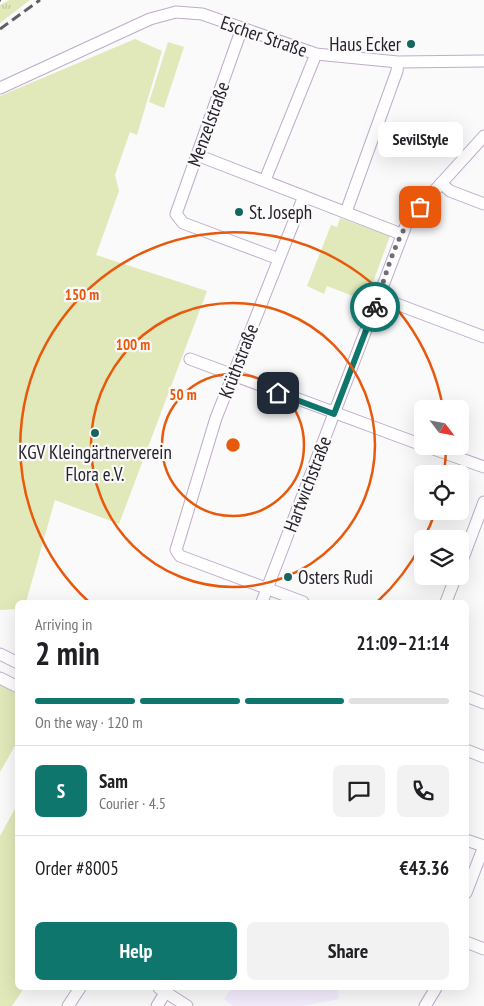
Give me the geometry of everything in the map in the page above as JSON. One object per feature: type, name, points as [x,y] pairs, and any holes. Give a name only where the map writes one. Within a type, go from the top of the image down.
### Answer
[{"type":"street","name":"Escher Straße","points":[[0,88],[164,14],[188,12],[242,28],[316,54],[398,62],[484,61]]},
{"type":"street","name":"Menzelstraße","points":[[242,28],[176,214],[184,222],[279,259]]},
{"type":"street","points":[[265,180],[316,54]]},
{"type":"street","points":[[346,212],[397,70],[398,62]]},
{"type":"street","name":"Hartwichstraße","points":[[263,600],[408,220],[484,136]]},
{"type":"street","points":[[197,155],[402,234]]},
{"type":"street","points":[[441,183],[450,192],[484,204]]},
{"type":"street","name":"Krüthstraße","points":[[267,589],[180,556],[176,550],[204,457],[232,376],[304,196]]},
{"type":"street","points":[[378,297],[484,337]]},
{"type":"street","points":[[190,359],[414,442]]},
{"type":"street","points":[[450,455],[484,467]]},
{"type":"street","points":[[469,542],[484,502]]},
{"type":"street","points":[[447,600],[453,585]]},
{"type":"street","points":[[267,589],[297,600]]},
{"type":"street","points":[[0,654],[15,662]]},
{"type":"street","points":[[0,678],[15,686]]},
{"type":"street","points":[[469,697],[484,703]]},
{"type":"street","points":[[469,751],[484,756]]},
{"type":"street","points":[[469,841],[484,846],[469,885]]},
{"type":"street","points":[[469,943],[484,949]]},
{"type":"street","points":[[68,1006],[79,990]]},
{"type":"street","points":[[157,1006],[164,990]]},
{"type":"street","points":[[165,990],[187,1006]]},
{"type":"street","points":[[425,1006],[435,990]]},
{"type":"shaded area","points":[[230,990],[337,990],[339,999],[302,1006],[233,1006],[224,999]]},
{"type":"green space","points":[[9,0],[30,0],[0,23],[0,5]]},
{"type":"green space","points":[[135,39],[162,51],[137,135],[130,132],[115,175],[119,191],[96,255],[207,291],[119,524],[55,500],[27,600],[15,600],[15,609],[0,610],[0,96]]},
{"type":"green space","points":[[168,42],[184,47],[164,108],[149,102]]},
{"type":"green space","points":[[340,218],[390,236],[366,301],[327,286],[324,294],[307,286],[331,225],[337,227]]},
{"type":"green space","points":[[0,685],[15,692],[15,746],[0,772]]},
{"type":"green space","points":[[15,809],[15,990],[23,990],[12,1006],[0,1006],[0,836]]},
{"type":"railway","points":[[0,29],[40,0]]},
{"type":"way so far","points":[[375,307],[408,220],[420,207]]},
{"type":"place","name":"Haus Ecker","points":[[411,44]]},
{"type":"place","name":"SevilStyle","points":[[420,207]]},
{"type":"place","name":"St. Joseph","points":[[239,212]]},
{"type":"place","name":"KGV Kleingärtnerverein Flora e.V.","points":[[95,433]]},
{"type":"place","name":"Osters Rudi","points":[[288,577]]},
{"type":"route","points":[[278,393],[334,414],[375,307]]}]
